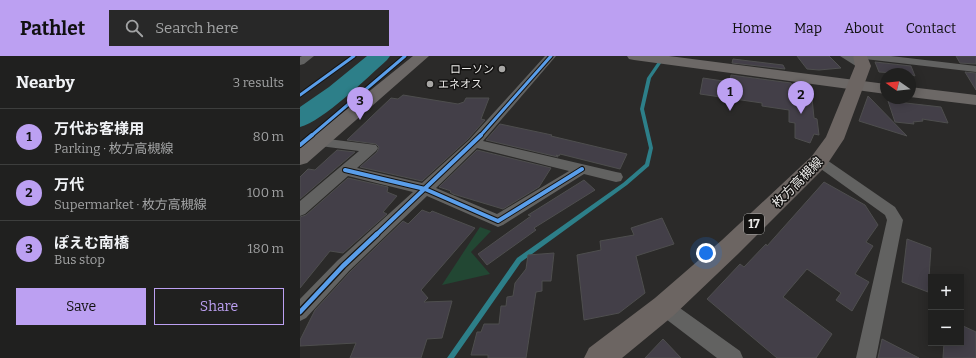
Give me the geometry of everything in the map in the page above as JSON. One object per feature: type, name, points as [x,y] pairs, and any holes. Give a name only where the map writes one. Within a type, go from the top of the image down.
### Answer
[{"type":"main road","name":"枚方高槻線","points":[[599,358],[664,307],[730,247],[819,161],[835,139],[850,97],[858,64]]},
{"type":"street","points":[[300,62],[309,56]]},
{"type":"street","points":[[300,158],[422,56]]},
{"type":"street","points":[[300,312],[343,266],[474,143],[550,56]]},
{"type":"street","points":[[634,56],[661,59],[858,64],[899,58],[976,69]]},
{"type":"street","points":[[858,64],[880,83]]},
{"type":"street","points":[[916,93],[976,100]]},
{"type":"street","points":[[300,210],[371,148],[320,142]]},
{"type":"street","points":[[474,143],[616,177]]},
{"type":"street","points":[[819,161],[890,211],[896,220],[866,358]]},
{"type":"street","points":[[345,170],[425,189],[498,221],[582,169]]},
{"type":"street","points":[[664,307],[733,358]]},
{"type":"green space","points":[[480,227],[491,231],[471,252],[490,274],[442,285]]},
{"type":"building","points":[[797,56],[829,56],[841,68],[819,70],[807,69]]},
{"type":"building","points":[[956,56],[976,56],[976,64],[960,63]]},
{"type":"building","points":[[733,59],[783,65],[785,69],[732,63]]},
{"type":"building","points":[[875,62],[911,66],[912,68],[880,68],[879,72]]},
{"type":"building","points":[[965,72],[976,73],[976,90]]},
{"type":"building","points":[[731,75],[791,83],[796,95],[812,98],[814,118],[817,119],[819,135],[814,134],[810,143],[795,138],[795,123],[789,122],[789,110],[762,106],[762,103],[700,94],[703,78],[730,82]]},
{"type":"building","points":[[403,95],[458,104],[464,102],[466,98],[489,98],[481,119],[485,120],[468,139],[422,181],[360,167],[377,152],[379,147],[376,144],[347,140],[391,98],[398,99]]},
{"type":"building","points":[[868,96],[907,136],[859,121]]},
{"type":"building","points":[[889,104],[914,104],[941,107],[948,123],[922,119],[923,121],[913,122],[914,124],[895,122]]},
{"type":"building","points":[[500,124],[552,135],[551,136],[627,154],[620,169],[560,154],[559,156],[556,155],[558,157],[486,140]]},
{"type":"building","points":[[337,150],[355,152],[300,199],[300,177],[308,169],[315,170]]},
{"type":"building","points":[[477,150],[551,168],[539,187],[503,209],[453,194],[450,192],[451,191],[439,187]]},
{"type":"building","points":[[348,178],[388,187],[387,192],[397,196],[383,212],[387,214],[343,253],[330,251],[300,288],[300,217],[306,215]]},
{"type":"building","points":[[584,180],[595,190],[534,228],[536,230],[487,265],[478,254],[531,216],[528,215]]},
{"type":"building","points":[[824,182],[865,205],[878,225],[866,242],[873,246],[855,274],[869,282],[852,311],[836,300],[841,293],[807,269],[783,297],[832,334],[816,358],[777,358],[707,299],[740,264],[744,267],[766,244],[767,246]]},
{"type":"building","points":[[422,210],[430,213],[432,211],[475,228],[421,290],[428,298],[424,302],[452,301],[442,338],[427,339],[421,358],[350,358],[356,343],[300,346],[300,340],[315,310],[350,272],[403,221],[408,224]]},
{"type":"building","points":[[662,218],[674,244],[636,256],[645,293],[619,313],[584,320],[577,255],[601,250],[600,241],[634,235],[631,228]]},
{"type":"building","points":[[907,239],[931,248],[929,274],[928,274],[928,292],[902,282]]},
{"type":"building","points":[[554,253],[551,281],[542,281],[542,291],[536,292],[526,358],[488,358],[488,355],[471,355],[477,332],[481,332],[484,324],[499,324],[501,306],[506,306],[507,297],[513,296],[515,283],[526,269],[528,255]]},
{"type":"building","points":[[964,326],[976,332],[976,358],[943,358],[944,346],[964,346]]},
{"type":"building","points":[[663,339],[681,358],[645,358]]},
{"type":"building","points":[[882,339],[919,358],[878,358]]},
{"type":"waterway","points":[[300,119],[337,92],[380,56]]},
{"type":"waterway","points":[[450,358],[519,260],[625,184],[647,165],[651,148],[642,109],[649,78],[664,56]]},
{"type":"cycle path","points":[[300,95],[354,56]]},
{"type":"cycle path","points":[[300,145],[405,56]]},
{"type":"cycle path","points":[[300,312],[343,266],[474,143],[551,56]]},
{"type":"cycle path","points":[[345,170],[425,189],[498,221],[582,169]]},
{"type":"place","name":"ローソン","points":[[502,69]]},
{"type":"place","name":"エネオス","points":[[430,84]]},
{"type":"place","name":"万代お客様用","points":[[730,111]]},
{"type":"place","name":"万代","points":[[801,114]]},
{"type":"place","name":"ぽえむ南橋","points":[[360,120]]}]
